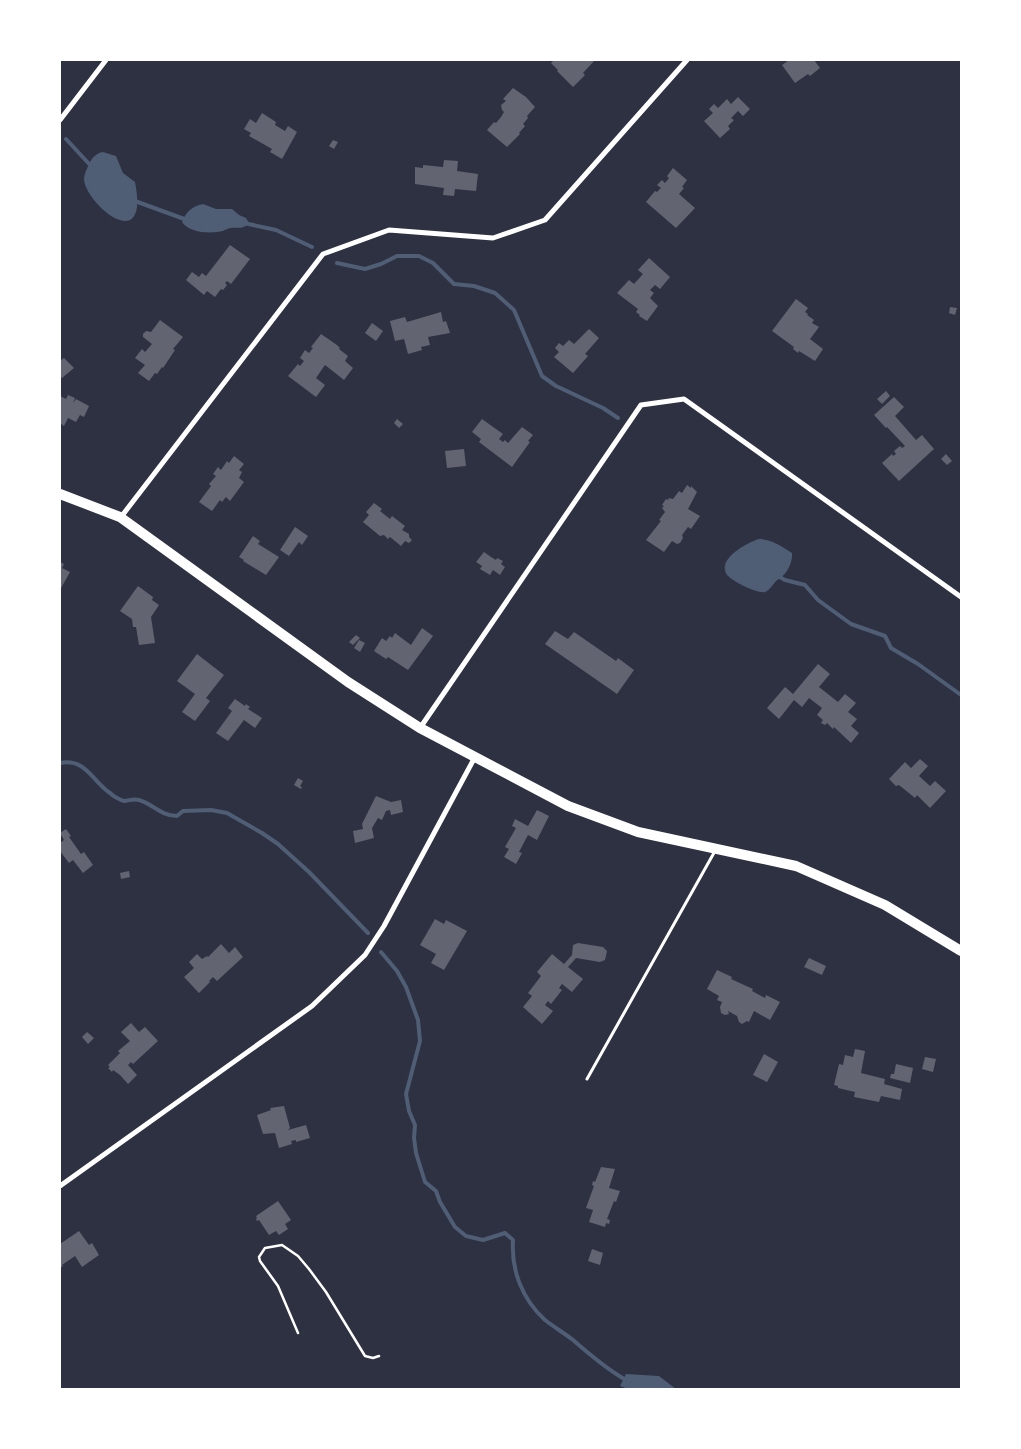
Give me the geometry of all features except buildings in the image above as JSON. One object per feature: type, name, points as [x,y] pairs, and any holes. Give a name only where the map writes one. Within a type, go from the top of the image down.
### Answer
[{"type":"main road","points":[[60,494],[120,517],[348,682],[420,728],[568,806],[638,832],[796,866],[885,905],[961,951]]},
{"type":"street","points":[[60,120],[106,60]]},
{"type":"street","points":[[120,517],[323,254],[389,230],[492,238],[544,220],[687,60]]},
{"type":"street","points":[[420,728],[641,405],[684,399],[961,597]]},
{"type":"street","points":[[60,1186],[312,1006],[365,955],[384,926],[475,757]]},
{"type":"lane","points":[[587,1079],[716,849]]},
{"type":"path","points":[[298,1333],[278,1286],[260,1261],[259,1257],[265,1248],[282,1245],[298,1256],[326,1292],[365,1356],[373,1358],[379,1356]]},
{"type":"water","points":[[103,152],[116,156],[123,173],[135,182],[137,205],[134,217],[126,221],[116,218],[105,211],[94,201],[87,189],[84,175],[93,158],[98,153]]},
{"type":"water","points":[[203,204],[216,209],[232,209],[246,218],[249,223],[242,227],[213,232],[201,232],[185,226],[182,222],[185,215],[196,206]]},
{"type":"water","points":[[759,539],[780,545],[792,553],[792,560],[787,571],[765,592],[756,591],[739,584],[727,575],[725,569],[729,557],[741,547]]},
{"type":"water","points":[[626,1374],[659,1376],[676,1389],[628,1389],[620,1386]]},
{"type":"waterway","points":[[66,139],[91,166]]},
{"type":"waterway","points":[[135,201],[187,220]]},
{"type":"waterway","points":[[244,223],[276,230],[312,247]]},
{"type":"waterway","points":[[337,263],[365,269],[397,256],[419,256],[433,263],[454,284],[474,286],[495,293],[514,310],[542,376],[556,386],[603,408],[618,418]]},
{"type":"waterway","points":[[778,576],[785,580],[805,585],[818,600],[851,624],[885,636],[891,648],[918,664],[961,695]]},
{"type":"waterway","points":[[60,763],[69,762],[82,767],[119,799],[124,801],[139,800],[166,814],[177,816],[183,811],[211,810],[227,813],[278,844],[309,872],[368,933]]},
{"type":"waterway","points":[[381,952],[397,971],[406,987],[418,1020],[420,1041],[406,1094],[409,1111],[415,1125],[416,1153],[425,1182],[436,1191],[440,1202],[455,1227],[466,1236],[483,1240],[505,1233],[513,1240],[516,1273],[524,1293],[537,1312],[612,1372],[626,1380]]}]
